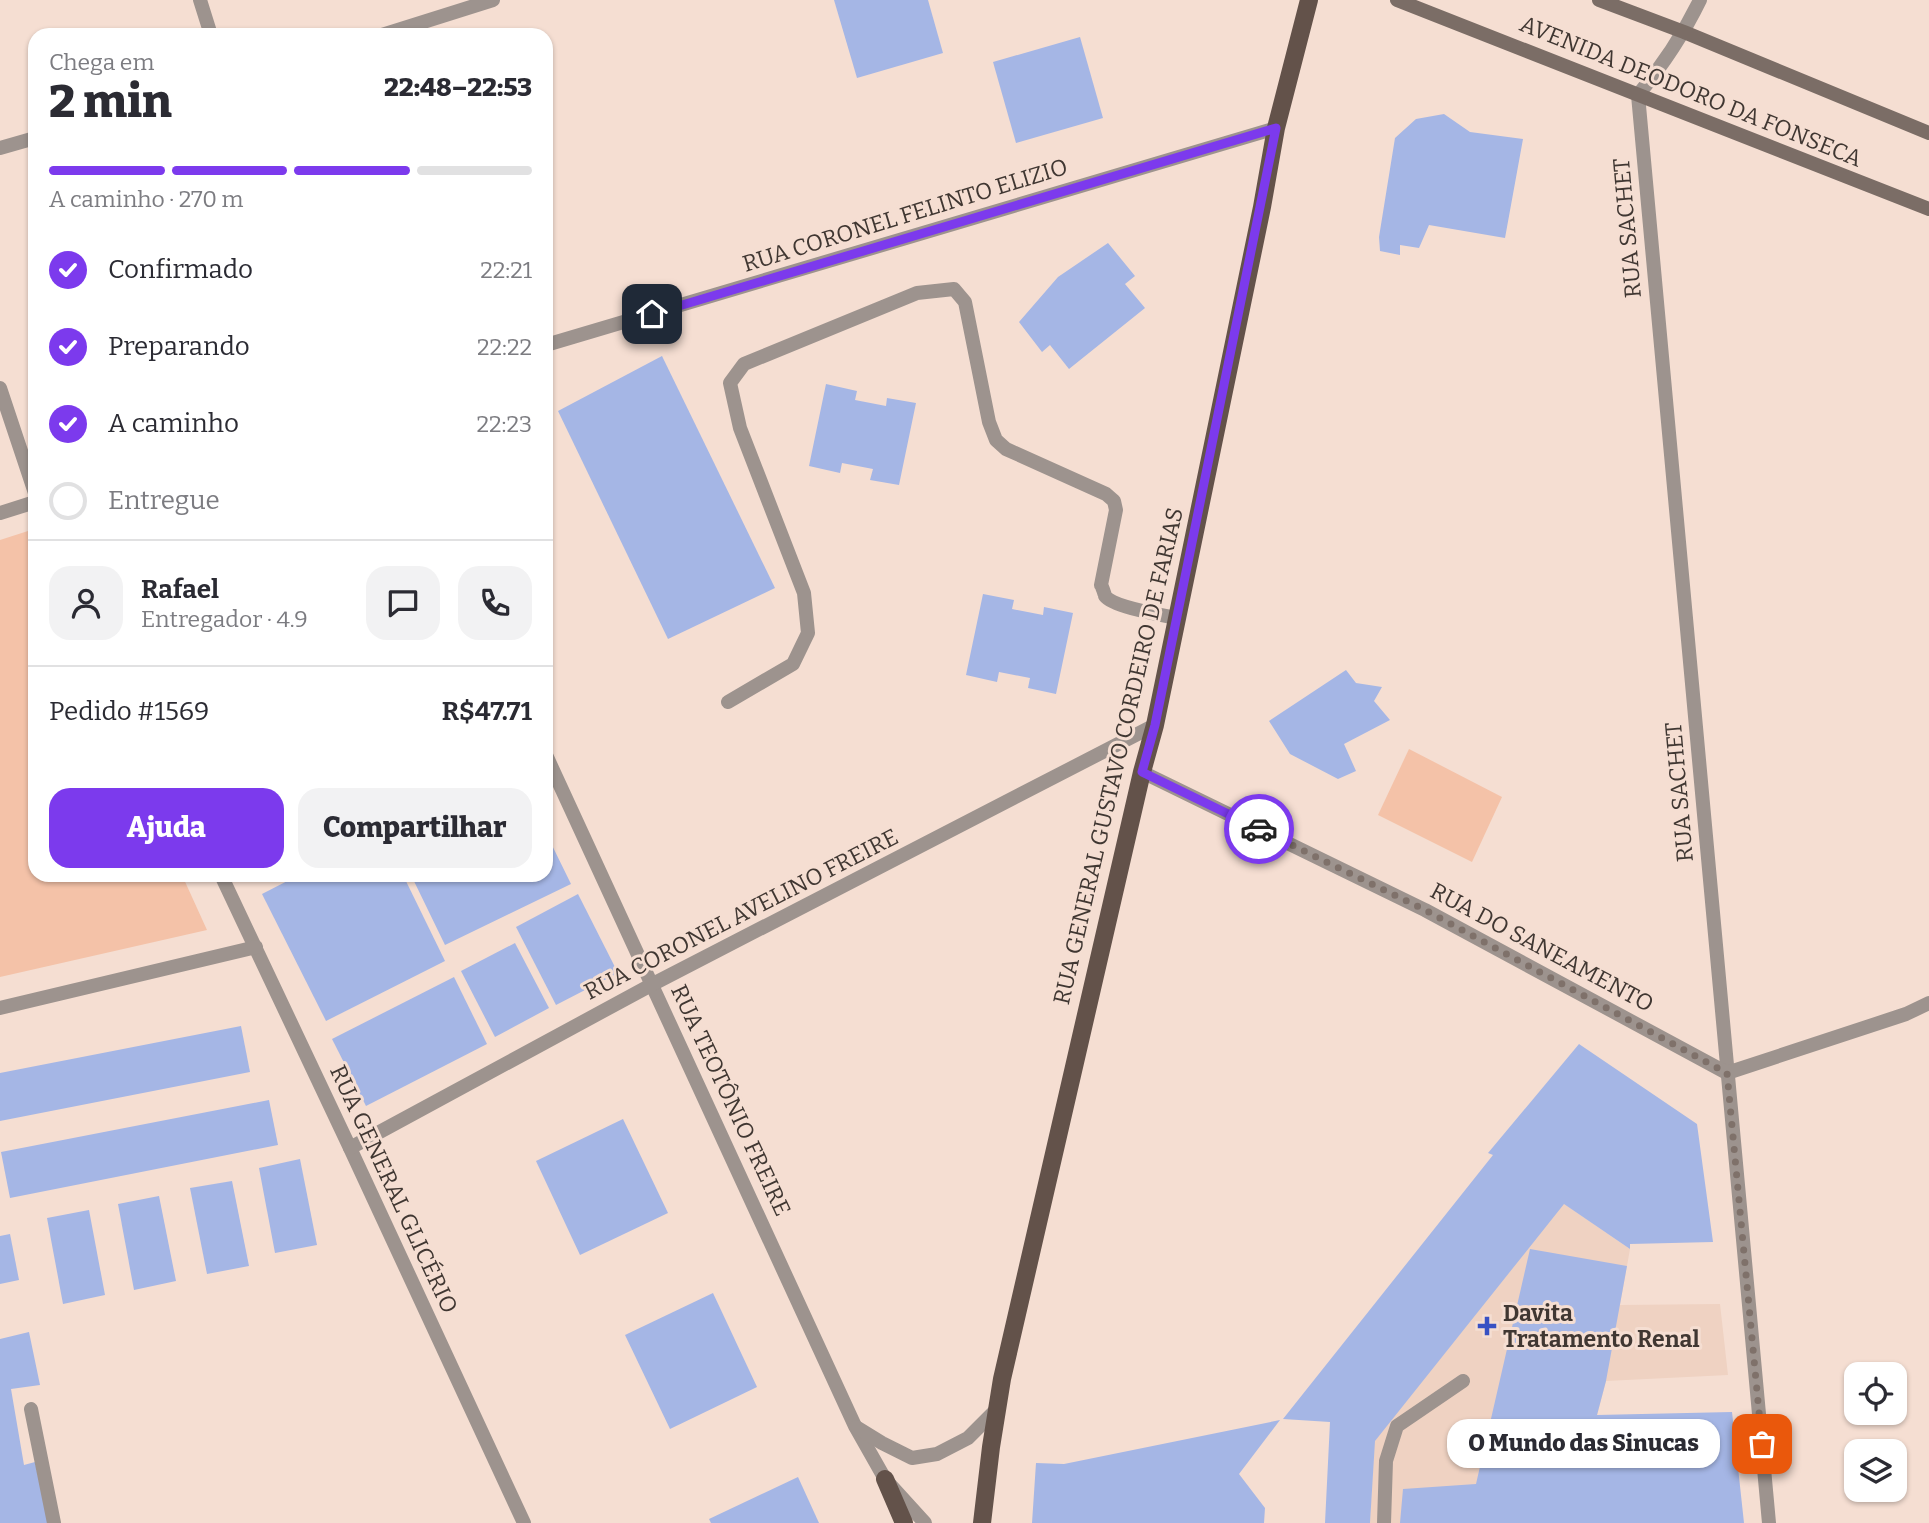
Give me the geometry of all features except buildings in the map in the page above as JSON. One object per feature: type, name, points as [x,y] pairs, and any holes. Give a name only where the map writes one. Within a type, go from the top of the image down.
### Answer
[{"type":"main road","name":"RUA GENERAL GUSTAVO CORDEIRO DE FARIAS","points":[[982,1523],[997,1409],[1015,1317],[1155,725],[1276,128],[1309,0]]},
{"type":"main road","name":"AVENIDA DEODORO DA FONSECA","points":[[1397,0],[1929,209]]},
{"type":"main road","points":[[1600,0],[1929,133]]},
{"type":"main road","points":[[885,1479],[904,1523]]},
{"type":"street","points":[[200,0],[209,28]]},
{"type":"street","points":[[404,28],[493,0]]},
{"type":"street","points":[[1638,95],[1662,66],[1684,32],[1700,0]]},
{"type":"street","name":"RUA SACHET","points":[[1638,95],[1769,1523]]},
{"type":"street","name":"RUA CORONEL FELINTO ELIZIO","points":[[553,343],[1276,128]]},
{"type":"street","points":[[0,148],[28,140]]},
{"type":"street","points":[[728,702],[793,664],[808,634],[804,593],[740,428],[730,383],[744,365],[917,293],[954,289],[965,302],[989,422],[996,440],[1006,449],[1106,494],[1114,501],[1116,510],[1101,585],[1105,595],[1111,601],[1176,618]]},
{"type":"street","points":[[0,388],[3,405],[28,474]]},
{"type":"street","points":[[0,513],[28,504]]},
{"type":"street","name":"RUA CORONEL AVELINO FREIRE","points":[[350,1148],[653,984],[1155,725]]},
{"type":"street","name":"RUA TEOTÔNIO FREIRE","points":[[553,770],[855,1426],[885,1479],[925,1523]]},
{"type":"street","name":"RUA DO SANEAMENTO","points":[[1142,772],[1425,910],[1727,1073]]},
{"type":"street","name":"RUA GENERAL GLICÉRIO","points":[[224,882],[524,1523]]},
{"type":"street","points":[[0,1009],[256,947]]},
{"type":"street","points":[[1727,1073],[1906,1014],[1929,1003]]},
{"type":"street","points":[[1384,1523],[1386,1461],[1397,1426],[1463,1381]]},
{"type":"street","points":[[31,1409],[54,1523]]},
{"type":"street","points":[[855,1426],[912,1458],[937,1454],[968,1438],[997,1409]]},
{"type":"shaded area","points":[[28,531],[28,882],[185,882],[207,930],[0,977],[0,540]]},
{"type":"shaded area","points":[[1409,749],[1502,797],[1472,862],[1378,815]]},
{"type":"shaded area","name":"Davita Tratamento Renal","points":[[1493,1155],[1630,1249],[1620,1305],[1720,1304],[1728,1375],[1606,1381],[1569,1523],[1370,1523],[1375,1425]]},
{"type":"way so far","points":[[1259,829],[1425,910],[1727,1073],[1762,1444]]},
{"type":"place","name":"Davita Tratamento Renal","points":[[1487,1326]]},
{"type":"place","name":"O Mundo das Sinucas","points":[[1762,1444]]},
{"type":"route","points":[[652,314],[1276,128],[1155,725],[1142,772],[1259,829]]}]
